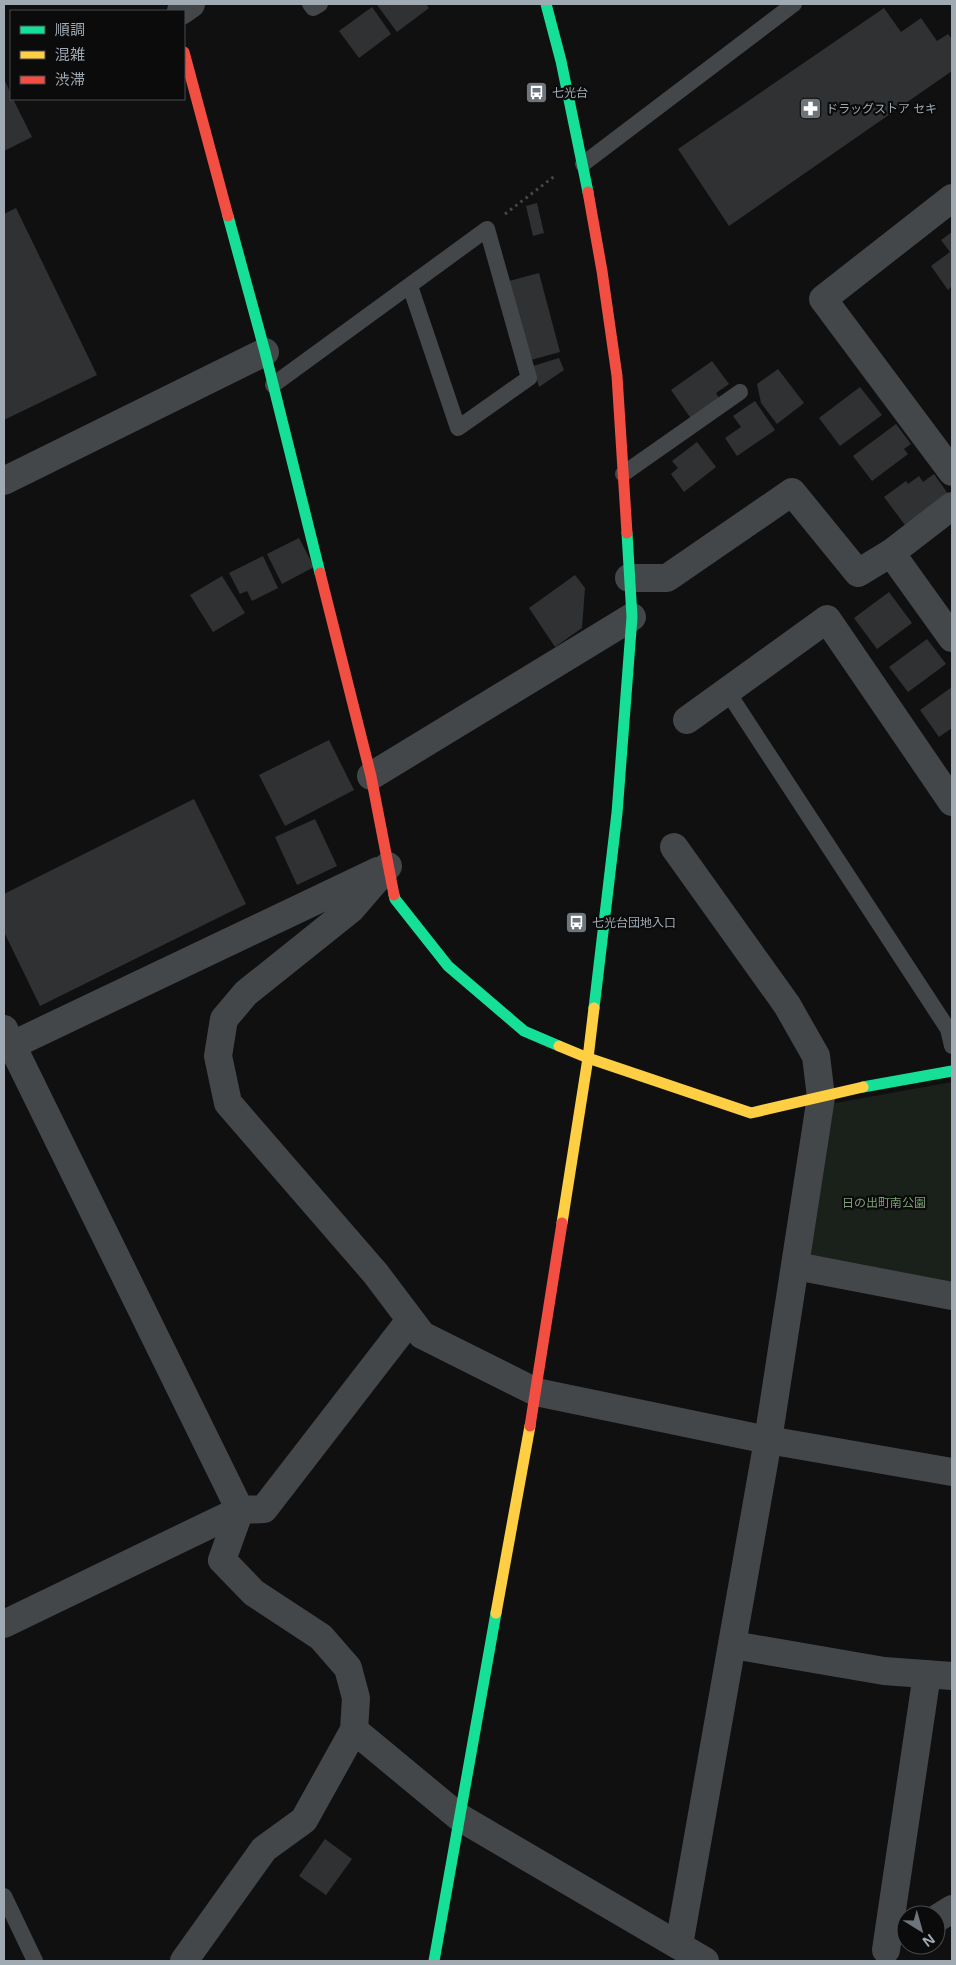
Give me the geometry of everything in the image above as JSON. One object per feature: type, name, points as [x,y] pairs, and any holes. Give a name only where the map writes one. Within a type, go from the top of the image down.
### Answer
[{"type":"street","points":[[434,1961],[536,1392],[588,1058],[617,813],[632,618],[617,376],[602,271],[583,164],[561,61],[546,4]]},
{"type":"street","points":[[185,56],[265,352],[371,776],[395,899],[448,966],[524,1031],[588,1058],[751,1113],[886,1082],[952,1071]]},
{"type":"street","points":[[952,198],[823,300],[952,472]]},
{"type":"street","points":[[4,480],[265,352]]},
{"type":"street","points":[[629,578],[667,578],[792,492],[858,573],[891,553],[952,506]]},
{"type":"street","points":[[891,553],[952,638]]},
{"type":"street","points":[[371,776],[632,618]]},
{"type":"street","points":[[687,720],[827,619],[952,802]]},
{"type":"street","points":[[674,847],[786,1005],[816,1056],[821,1097],[768,1440],[680,1945]]},
{"type":"street","points":[[184,1961],[264,1849],[304,1820],[354,1730],[356,1698],[348,1668],[321,1637],[254,1594],[222,1560],[240,1510],[6,1041],[388,866]]},
{"type":"street","points":[[388,866],[351,909],[246,993],[224,1019],[218,1056],[228,1102],[376,1274],[422,1335],[536,1392],[768,1440],[952,1472]]},
{"type":"street","points":[[796,1266],[952,1296]]},
{"type":"street","points":[[4,1624],[240,1510],[264,1509],[410,1320]]},
{"type":"street","points":[[733,1645],[884,1671],[940,1675],[889,1950]]},
{"type":"street","points":[[354,1730],[459,1817],[705,1961]]},
{"type":"lane","points":[[310,4],[314,8],[320,4]]},
{"type":"lane","points":[[583,164],[794,4]]},
{"type":"lane","points":[[273,385],[488,229],[528,378],[458,428],[410,286]]},
{"type":"lane","points":[[623,474],[740,392]]},
{"type":"lane","points":[[727,692],[948,1030],[952,1046]]},
{"type":"lane","points":[[4,1896],[35,1961]]},
{"type":"path","points":[[525,198],[549,180]]},
{"type":"green space","name":"日の出町南公園","points":[[952,1082],[952,1287],[807,1260],[830,1104]]},
{"type":"building","points":[[426,4],[429,8],[397,32],[377,5]]},
{"type":"building","points":[[372,7],[391,34],[359,58],[339,31]]},
{"type":"building","points":[[884,8],[901,32],[921,18],[937,41],[948,34],[952,39],[952,71],[729,226],[678,149]]},
{"type":"building","points":[[4,79],[10,92],[10,100],[14,100],[32,137],[4,151]]},
{"type":"building","points":[[537,203],[544,233],[533,236],[526,206]]},
{"type":"building","points":[[16,208],[97,375],[4,420],[4,214]]},
{"type":"building","points":[[952,232],[952,286],[948,290],[931,266],[950,252],[941,240]]},
{"type":"building","points":[[539,273],[560,352],[531,360],[509,281]]},
{"type":"building","points":[[559,358],[564,370],[539,387],[533,366]]},
{"type":"building","points":[[712,361],[729,384],[716,393],[720,400],[692,420],[671,390]]},
{"type":"building","points":[[778,369],[804,403],[777,424],[761,403],[757,384]]},
{"type":"building","points":[[860,387],[882,415],[840,446],[819,418]]},
{"type":"building","points":[[755,401],[775,430],[737,456],[725,438],[741,427],[733,416]]},
{"type":"building","points":[[896,424],[911,444],[904,449],[908,454],[872,481],[853,456]]},
{"type":"building","points":[[697,442],[716,467],[684,492],[671,474],[678,468],[672,461]]},
{"type":"building","points":[[934,474],[951,498],[908,529],[884,497],[906,481],[908,484],[919,476],[923,482]]},
{"type":"building","points":[[299,538],[314,567],[282,584],[267,554]]},
{"type":"building","points":[[263,556],[278,588],[252,601],[247,591],[240,594],[229,573]]},
{"type":"building","points":[[575,575],[585,588],[582,628],[555,647],[529,608]]},
{"type":"building","points":[[222,576],[245,613],[213,632],[190,595]]},
{"type":"building","points":[[889,592],[912,623],[877,649],[854,618]]},
{"type":"building","points":[[927,639],[946,664],[908,692],[889,667]]},
{"type":"building","points":[[952,687],[952,728],[939,737],[920,710]]},
{"type":"building","points":[[329,740],[354,790],[285,826],[259,775]]},
{"type":"building","points":[[194,799],[246,904],[40,1006],[4,932],[4,894]]},
{"type":"building","points":[[315,819],[337,866],[297,885],[275,837]]},
{"type":"building","points":[[325,1839],[352,1859],[326,1895],[299,1876]]},
{"type":"traffic: fast","points":[[546,4],[561,61],[588,192]]},
{"type":"traffic: fast","points":[[228,216],[265,352],[320,573]]},
{"type":"traffic: fast","points":[[594,1008],[617,813],[632,617],[627,533]]},
{"type":"traffic: fast","points":[[394,895],[395,899],[448,966],[524,1031],[559,1046]]},
{"type":"traffic: fast","points":[[863,1087],[952,1071]]},
{"type":"traffic: fast","points":[[434,1961],[496,1613]]},
{"type":"traffic: slow","points":[[562,1223],[594,1008]]},
{"type":"traffic: slow","points":[[559,1046],[588,1058],[751,1113],[863,1087]]},
{"type":"traffic: slow","points":[[496,1613],[530,1426]]},
{"type":"traffic: jam","points":[[185,56],[228,216]]},
{"type":"traffic: jam","points":[[588,192],[602,271],[617,376],[627,533]]},
{"type":"traffic: jam","points":[[320,573],[371,776],[394,895]]},
{"type":"traffic: jam","points":[[530,1426],[562,1223]]},
{"type":"place","name":"七光台","points":[[536,92]]},
{"type":"place","name":"ドラッグストア セキ","points":[[810,108]]},
{"type":"place","name":"七光台団地入口","points":[[576,922]]}]
